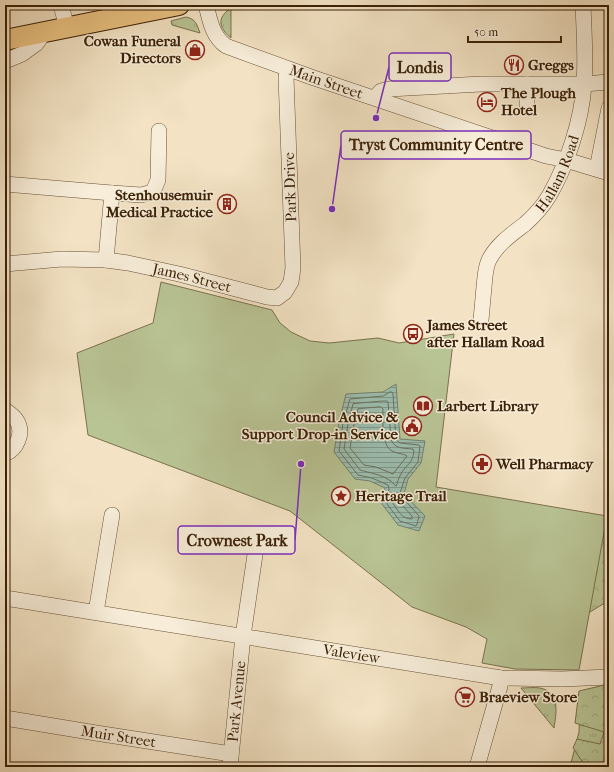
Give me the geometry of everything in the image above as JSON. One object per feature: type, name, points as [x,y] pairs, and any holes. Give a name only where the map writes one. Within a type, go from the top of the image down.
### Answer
[{"type":"main road","points":[[5,40],[179,5]]},
{"type":"street","points":[[61,5],[67,28]]},
{"type":"street","name":"Main Street","points":[[206,5],[215,34],[226,46],[288,69],[546,156],[566,160],[603,171]]},
{"type":"street","name":"Hallam Road","points":[[481,320],[486,271],[489,260],[504,240],[526,223],[538,211],[558,179],[566,160],[578,122],[584,84],[585,49],[583,5]]},
{"type":"street","points":[[5,61],[22,54],[36,44],[44,33]]},
{"type":"street","name":"Park Drive","points":[[277,298],[286,292],[291,282],[293,268],[286,77],[288,69]]},
{"type":"street","points":[[375,98],[381,91],[389,89],[481,84],[584,84],[609,82]]},
{"type":"street","points":[[527,84],[527,108]]},
{"type":"street","points":[[603,171],[609,108]]},
{"type":"street","points":[[5,184],[141,195],[153,192],[158,180],[159,131]]},
{"type":"street","points":[[106,260],[112,193]]},
{"type":"street","name":"James Street","points":[[5,264],[62,259],[128,262],[267,297],[277,298]]},
{"type":"street","points":[[5,410],[12,414],[18,422],[20,431],[19,439],[15,446],[10,452],[5,454]]},
{"type":"street","points":[[96,612],[112,515]]},
{"type":"street","name":"Park Avenue","points":[[231,761],[243,636],[256,548]]},
{"type":"street","name":"Valeview","points":[[5,598],[501,678],[562,679],[609,677]]},
{"type":"street","points":[[477,767],[498,694],[501,678]]},
{"type":"street","name":"Muir Street","points":[[5,718],[96,733],[231,761]]},
{"type":"green space","points":[[231,8],[231,38],[222,27],[221,19]]},
{"type":"green space","points":[[186,17],[194,21],[200,33],[172,25],[171,21]]},
{"type":"green space","points":[[161,282],[272,310],[280,323],[291,332],[310,341],[329,343],[378,338],[399,343],[454,334],[436,487],[607,516],[579,670],[515,669],[482,663],[487,639],[466,627],[412,607],[290,511],[88,435],[77,353],[153,323]]},
{"type":"green space","points":[[591,524],[609,524],[609,606],[603,604],[590,612],[578,596]]},
{"type":"green space","points":[[609,684],[609,767],[586,767],[573,748],[577,739],[600,744],[604,732],[575,723],[579,691]]},
{"type":"green space","points":[[609,687],[609,767],[570,767],[579,732],[580,700],[586,692],[595,688]]},
{"type":"green space","points":[[521,688],[540,688],[547,690],[551,694],[556,704],[554,728]]},
{"type":"water","points":[[396,384],[400,439],[425,441],[421,463],[408,479],[404,494],[425,516],[419,531],[398,525],[382,504],[385,488],[370,481],[355,479],[334,452],[346,394],[383,392]]},
{"type":"place","name":"Cowan Funeral Directors","points":[[195,50]]},
{"type":"place","name":"Greggs","points":[[514,65]]},
{"type":"place","name":"The Plough Hotel","points":[[487,102]]},
{"type":"place","name":"Londis","points":[[376,118]]},
{"type":"place","name":"Stenhousemuir Medical Practice","points":[[227,204]]},
{"type":"place","name":"Tryst Community Centre","points":[[332,209]]},
{"type":"place","name":"James Street after Hallam Road","points":[[413,334]]},
{"type":"place","name":"Larbert Library","points":[[423,406]]},
{"type":"place","name":"Council Advice & Support Drop-in Service","points":[[412,426]]},
{"type":"place","name":"Crownest Park","points":[[301,464]]},
{"type":"place","name":"Well Pharmacy","points":[[482,464]]},
{"type":"place","name":"Heritage Trail","points":[[341,496]]},
{"type":"place","name":"Braeview Store","points":[[465,697]]}]
